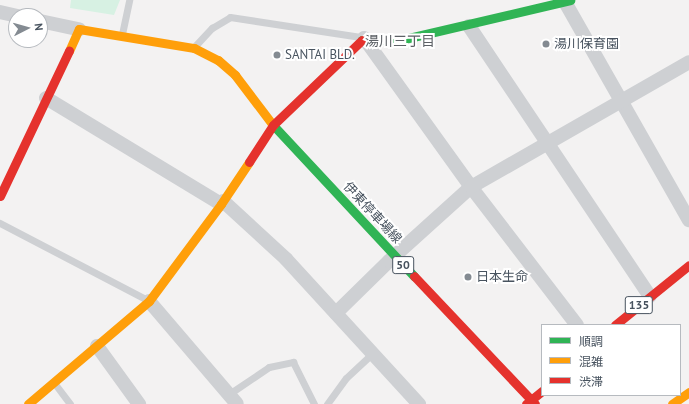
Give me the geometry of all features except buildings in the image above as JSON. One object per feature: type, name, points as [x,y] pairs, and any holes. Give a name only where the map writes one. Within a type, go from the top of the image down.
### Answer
[{"type":"main road","points":[[28,404],[98,346],[149,301],[222,203],[274,125],[364,38],[400,40],[468,26],[568,1]]},
{"type":"main road","name":"伊東停車場線","points":[[79,28],[122,34],[194,48],[218,60],[235,74],[274,125],[531,403]]},
{"type":"main road","points":[[0,196],[79,28]]},
{"type":"main road","name":"135","points":[[616,324],[689,265]]},
{"type":"main road","points":[[531,403],[541,392]]},
{"type":"main road","points":[[672,404],[689,392]]},
{"type":"street","points":[[568,1],[689,220]]},
{"type":"street","points":[[48,22],[79,28]]},
{"type":"street","points":[[468,26],[549,144],[650,296]]},
{"type":"street","points":[[364,38],[471,188],[576,324]]},
{"type":"street","points":[[336,313],[395,256],[471,188],[689,62]]},
{"type":"street","points":[[46,98],[222,203],[286,259],[418,404]]},
{"type":"street","points":[[149,301],[233,399]]},
{"type":"street","points":[[98,346],[139,404]]},
{"type":"lane","points":[[122,34],[128,0]]},
{"type":"lane","points":[[194,48],[212,28],[230,17],[364,38]]},
{"type":"lane","points":[[0,223],[149,301]]},
{"type":"lane","points":[[327,404],[346,378],[372,354]]},
{"type":"lane","points":[[233,399],[269,367],[293,362],[314,404]]},
{"type":"lane","points":[[54,382],[70,404]]},
{"type":"green space","points":[[71,0],[120,0],[114,15],[70,8]]},
{"type":"traffic: fast","points":[[362,40],[400,40],[570,0]]},
{"type":"traffic: fast","points":[[273,125],[414,276]]},
{"type":"traffic: slow","points":[[69,51],[79,29],[194,48],[218,60],[235,75],[273,125]]},
{"type":"traffic: slow","points":[[28,404],[149,301],[221,204],[249,162]]},
{"type":"traffic: slow","points":[[672,404],[689,392]]},
{"type":"traffic: jam","points":[[249,162],[273,125],[362,40]]},
{"type":"traffic: jam","points":[[0,196],[69,51]]},
{"type":"traffic: jam","points":[[616,324],[689,265]]},
{"type":"traffic: jam","points":[[414,276],[535,404]]},
{"type":"traffic: jam","points":[[526,404],[541,392]]},
{"type":"place","name":"湯川保育園","points":[[546,44]]},
{"type":"place","name":"SANTAI BLD.","points":[[277,55]]},
{"type":"place","name":"日本生命","points":[[468,277]]},
{"type":"district","name":"湯川三丁目","points":[[400,41]]}]
